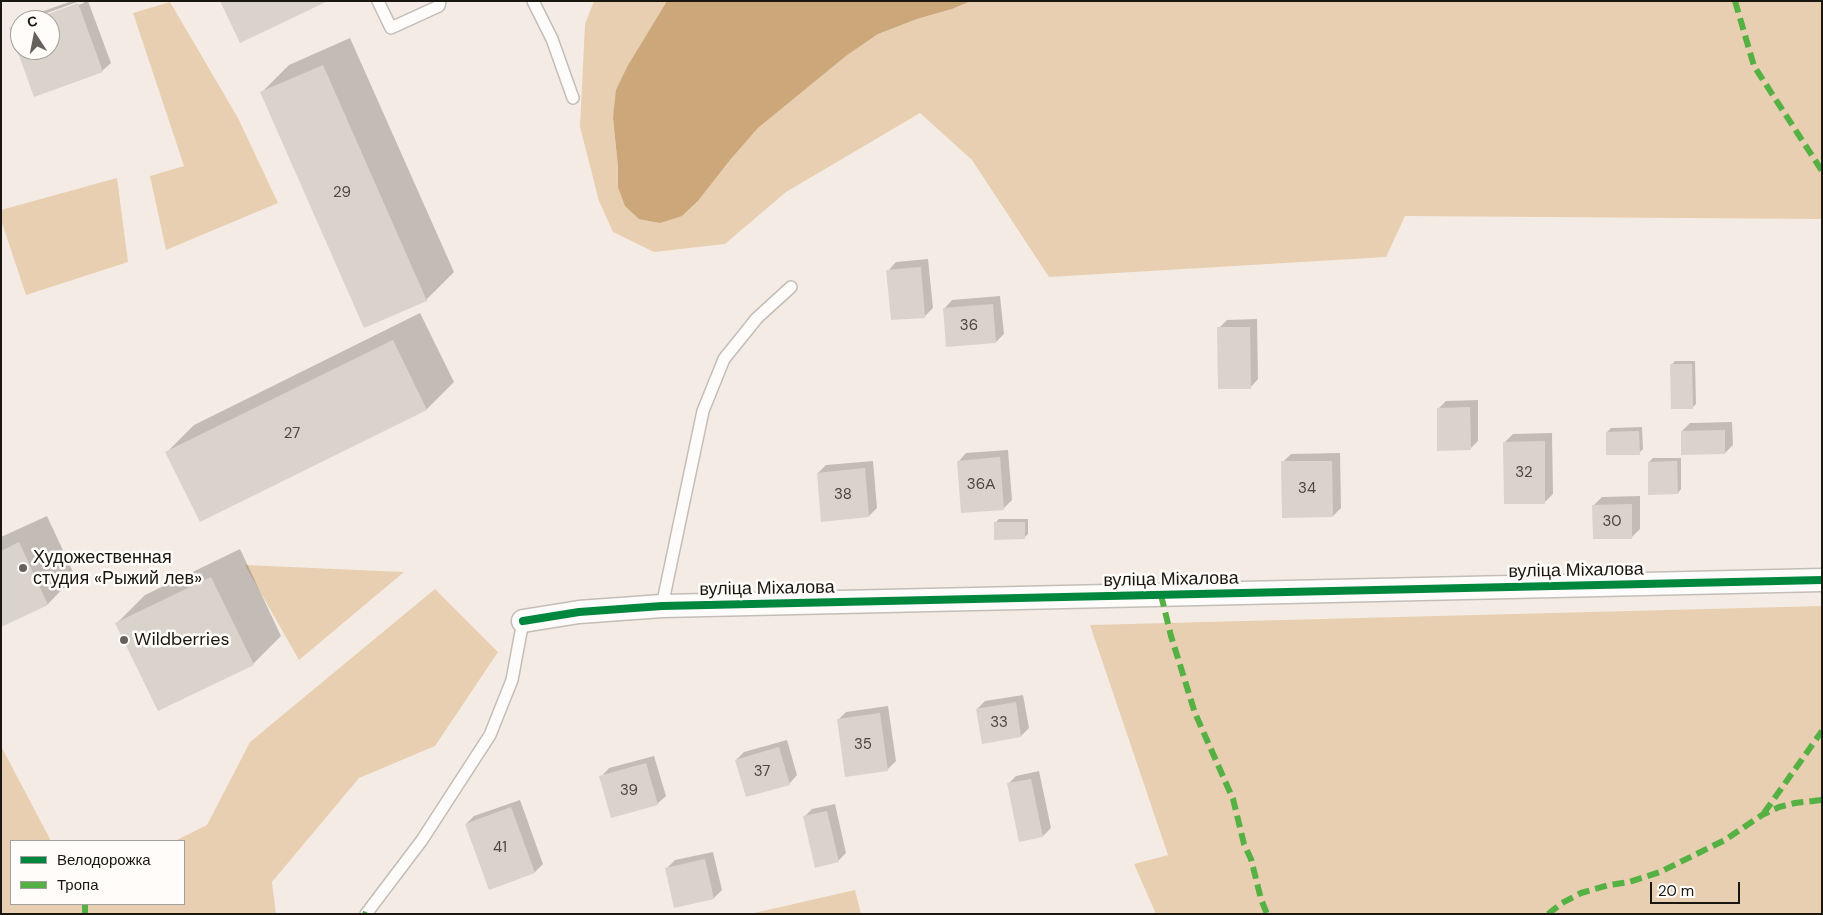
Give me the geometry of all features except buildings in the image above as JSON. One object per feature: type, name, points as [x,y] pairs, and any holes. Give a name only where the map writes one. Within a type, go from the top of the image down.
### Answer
[{"type":"street","name":"вуліца Міхалова","points":[[523,621],[579,612],[662,606],[1822,580]]},
{"type":"lane","points":[[378,1],[391,28],[439,6],[440,1]]},
{"type":"lane","points":[[533,1],[552,40],[573,98]]},
{"type":"lane","points":[[662,606],[703,412],[724,359],[757,318],[791,287]]},
{"type":"lane","points":[[366,914],[422,840],[490,735],[512,680],[523,621]]},
{"type":"shaded area","points":[[594,1],[667,1],[628,65],[613,118],[618,187],[682,216],[698,201],[758,128],[846,56],[878,34],[971,1],[1822,1],[1822,219],[1405,216],[1386,257],[1049,277],[972,160],[920,113],[786,192],[725,244],[654,252],[613,232],[599,201],[580,127],[585,24]]},
{"type":"shaded area","points":[[667,1],[971,1],[878,34],[846,56],[758,128],[698,201],[682,216],[660,223],[639,219],[625,206],[618,187],[613,118],[616,90],[628,65]]},
{"type":"shaded area","points":[[170,2],[238,118],[278,203],[166,250],[150,176],[184,166],[133,13]]},
{"type":"shaded area","points":[[117,178],[128,262],[26,295],[1,220],[1,210]]},
{"type":"shaded area","points":[[245,565],[404,572],[299,660]]},
{"type":"shaded area","points":[[435,589],[498,652],[435,746],[359,778],[272,882],[276,914],[1,914],[1,746],[50,840],[10,840],[10,905],[185,905],[185,840],[177,840],[207,825],[250,742]]},
{"type":"shaded area","points":[[1822,606],[1822,914],[1156,914],[1134,864],[1168,855],[1090,625]]},
{"type":"shaded area","points":[[855,890],[861,914],[750,914]]},
{"type":"marked path","points":[[1735,1],[1754,66],[1822,171]]},
{"type":"marked path","points":[[1161,595],[1171,636],[1195,713],[1233,799],[1244,844],[1251,859],[1261,899],[1267,914]]},
{"type":"marked path","points":[[1764,813],[1822,731]]},
{"type":"marked path","points":[[1548,914],[1562,903],[1581,893],[1609,885],[1629,882],[1660,872],[1725,840],[1762,815],[1779,807],[1822,800]]},
{"type":"marked path","points":[[85,905],[85,914]]},
{"type":"cycle path","points":[[523,621],[579,612],[662,606],[1822,580]]},
{"type":"place","name":"Художественная студия «Рыжий лев»","points":[[23,568]]},
{"type":"place","name":"Wildberries","points":[[124,640]]}]
